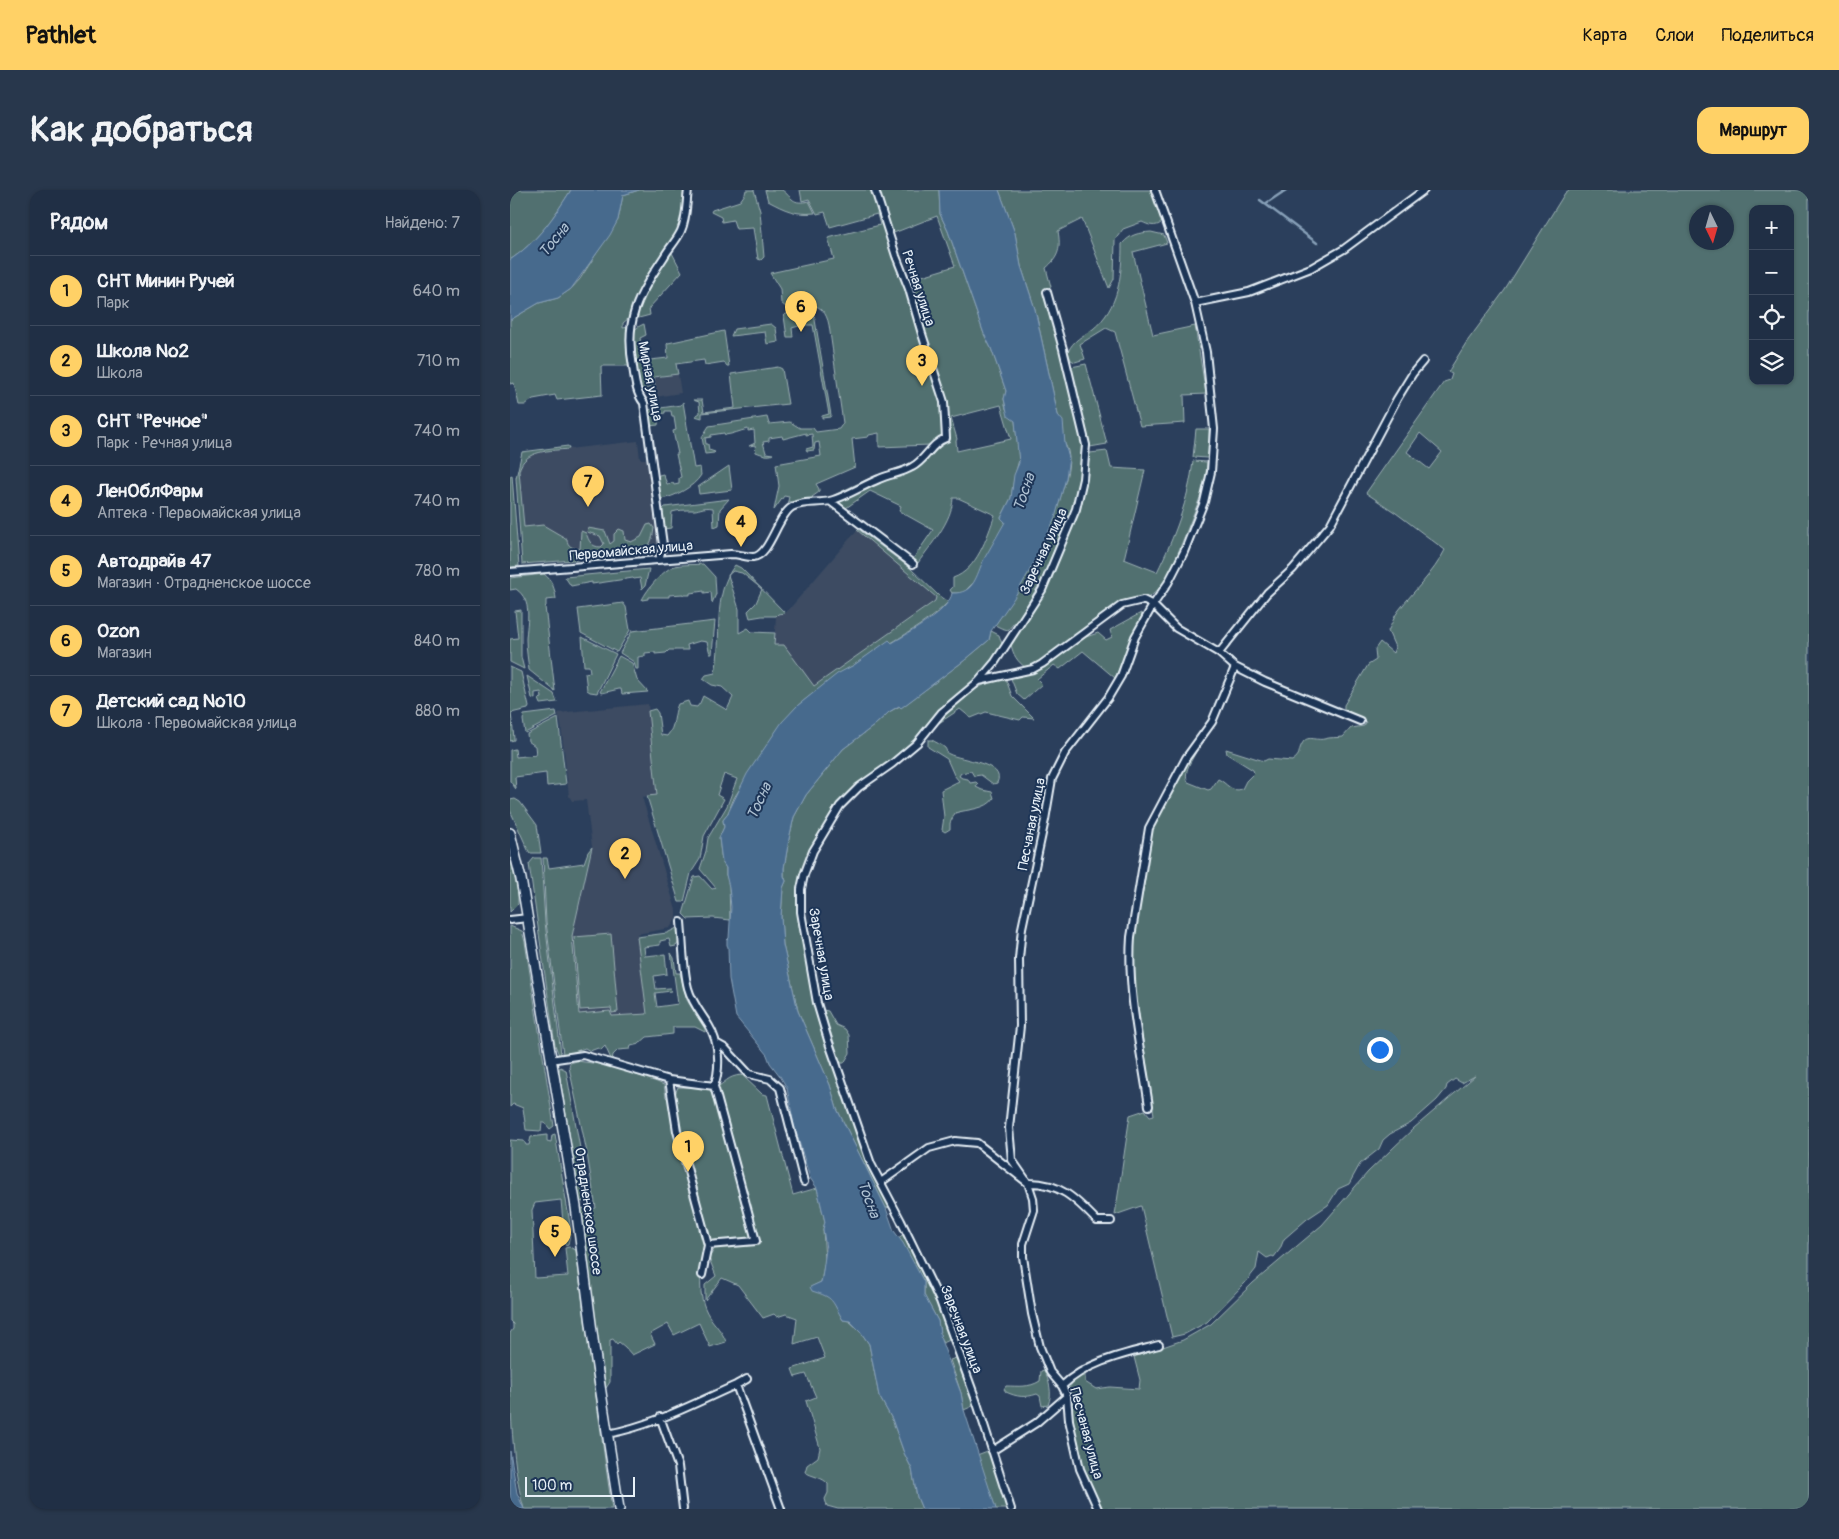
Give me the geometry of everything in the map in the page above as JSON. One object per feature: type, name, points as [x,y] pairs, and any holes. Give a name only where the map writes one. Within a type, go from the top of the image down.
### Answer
[{"type":"main road","name":"Отрадненское шоссе","points":[[510,833],[518,860],[576,1207],[594,1347],[619,1509]]},
{"type":"street","name":"Мирная улица","points":[[659,560],[663,545],[644,403],[638,396],[631,356],[630,332],[632,315],[643,290],[680,234],[685,220],[688,190]]},
{"type":"street","name":"Речная улица","points":[[830,501],[878,479],[914,466],[938,441],[946,438],[944,402],[909,288],[896,256],[875,190]]},
{"type":"street","name":"Песчаная улица","points":[[1098,1509],[1080,1469],[1069,1420],[1067,1396],[1062,1386],[1050,1372],[1040,1347],[1032,1314],[1023,1257],[1023,1244],[1034,1210],[1033,1198],[1028,1183],[1012,1160],[1009,1128],[1020,1026],[1019,959],[1022,928],[1052,780],[1065,753],[1108,698],[1121,676],[1135,637],[1168,583],[1184,552],[1204,502],[1211,472],[1214,429],[1206,352],[1194,303],[1155,190]]},
{"type":"street","points":[[1194,303],[1249,292],[1311,268],[1344,249],[1424,190]]},
{"type":"street","name":"Заречная улица","points":[[1011,1509],[976,1400],[940,1301],[871,1164],[817,1003],[801,912],[802,882],[813,852],[840,806],[859,787],[892,764],[917,743],[942,712],[979,681],[996,662],[1042,590],[1076,509],[1081,495],[1086,445],[1083,427],[1047,292]]},
{"type":"street","points":[[1218,653],[1267,593],[1293,569],[1330,525],[1394,404],[1413,373],[1423,361]]},
{"type":"street","name":"Первомайская улица","points":[[510,572],[730,554],[754,557],[765,550],[789,508],[805,503],[830,501]]},
{"type":"street","points":[[830,501],[913,564]]},
{"type":"street","points":[[979,681],[1033,669],[1122,605],[1143,600],[1153,605],[1176,628],[1218,653],[1235,667],[1265,682],[1360,722]]},
{"type":"street","points":[[1149,1106],[1136,1023],[1130,953],[1149,828],[1186,758],[1212,722],[1235,667]]},
{"type":"street","points":[[510,920],[528,918]]},
{"type":"street","points":[[681,922],[687,987],[694,1005],[710,1027],[716,1043],[718,1070],[714,1086],[756,1241],[708,1245]]},
{"type":"street","points":[[716,1043],[725,1048],[750,1074],[770,1079],[780,1088],[804,1182]]},
{"type":"street","points":[[550,1060],[584,1055],[669,1080],[714,1086]]},
{"type":"street","points":[[669,1080],[677,1130],[708,1245],[702,1275]]},
{"type":"street","points":[[881,1182],[929,1148],[955,1141],[977,1143],[1028,1183],[1042,1183],[1068,1193],[1097,1221],[1111,1221]]},
{"type":"street","points":[[1062,1386],[1084,1369],[1159,1345]]},
{"type":"street","points":[[607,1434],[660,1417],[736,1386],[747,1379]]},
{"type":"street","points":[[736,1386],[781,1509]]},
{"type":"street","points":[[992,1451],[1036,1423],[1067,1396]]},
{"type":"street","points":[[660,1417],[678,1466],[683,1509]]},
{"type":"shaded area","points":[[678,374],[681,393],[649,398],[648,388],[656,387],[654,378]]},
{"type":"shaded area","points":[[638,441],[640,459],[646,459],[659,538],[657,548],[566,556],[524,527],[519,471],[520,465],[533,453]]},
{"type":"shaded area","points":[[857,530],[936,597],[935,601],[814,686],[784,645],[774,646],[776,616],[785,613],[791,607]]},
{"type":"shaded area","points":[[648,704],[657,795],[642,797],[676,910],[676,919],[670,928],[637,934],[648,1014],[611,1016],[610,1011],[578,1014],[572,936],[592,847],[586,800],[572,801],[569,796],[558,713]]},
{"type":"green space","points":[[510,190],[571,190],[537,237],[510,260]]},
{"type":"green space","points":[[639,190],[685,190],[682,224],[641,286],[629,318],[623,323],[623,328],[629,327],[631,366],[601,366],[602,395],[557,400],[555,395],[533,399],[525,405],[519,405],[514,383],[510,384],[510,320],[539,303],[558,298],[571,289],[580,279],[618,220],[623,195]]},
{"type":"green space","points":[[746,190],[754,190],[760,211],[764,257],[761,260],[758,259],[753,228],[736,229],[733,220],[722,222],[721,217],[711,212],[712,210],[740,201]]},
{"type":"green space","points":[[765,190],[782,190],[793,200],[799,202],[809,201],[815,213],[790,211],[780,207],[768,201]]},
{"type":"green space","points":[[800,190],[939,190],[940,214],[948,231],[1006,391],[1004,399],[1006,409],[1015,421],[1019,460],[1011,498],[1001,518],[1006,522],[984,561],[977,579],[963,593],[952,593],[950,590],[953,587],[953,578],[969,568],[975,560],[985,542],[995,515],[958,498],[953,498],[952,507],[945,524],[918,563],[913,559],[933,530],[899,511],[901,506],[870,491],[846,508],[832,496],[872,477],[913,461],[925,452],[930,445],[879,447],[879,433],[869,435],[868,437],[852,439],[855,467],[816,484],[819,492],[813,498],[790,502],[788,501],[789,497],[784,496],[774,510],[779,486],[776,464],[821,456],[819,442],[815,443],[814,450],[807,451],[806,449],[813,447],[812,434],[806,435],[806,433],[783,439],[782,436],[769,438],[769,441],[763,442],[766,453],[773,454],[769,455],[756,452],[755,445],[749,446],[755,443],[754,430],[748,431],[748,429],[728,435],[724,433],[711,435],[711,437],[705,438],[706,444],[708,444],[709,450],[715,452],[705,454],[702,437],[709,426],[767,417],[769,424],[790,422],[800,428],[813,428],[816,432],[839,429],[843,423],[827,317],[819,307],[813,305],[787,308],[781,303],[780,289],[770,273],[834,259],[828,238],[880,225],[877,214],[830,227],[825,212],[817,214],[809,199],[802,201]],"holes":[[[937,216],[955,266],[909,280],[891,234]],[[1001,405],[1011,439],[957,451],[957,439],[951,418]]]},
{"type":"green space","points":[[999,190],[1151,190],[1162,222],[1149,225],[1142,222],[1123,229],[1115,240],[1114,279],[1109,288],[1082,219],[1058,231],[1058,252],[1054,260],[1046,268],[1051,287],[1043,290],[1061,351],[1083,445],[1080,480],[1073,511],[1063,527],[1044,576],[1020,616],[1008,630],[995,625],[1026,577],[1043,545],[1057,510],[1069,461],[1063,425],[1058,415],[1035,309],[1021,266],[1015,233]]},
{"type":"green space","points":[[1569,190],[1809,190],[1809,1509],[1102,1509],[1082,1466],[1071,1420],[1072,1403],[1068,1389],[1077,1377],[1085,1371],[1085,1382],[1096,1389],[1110,1387],[1139,1389],[1140,1380],[1134,1357],[1183,1340],[1211,1324],[1253,1283],[1322,1225],[1368,1172],[1414,1128],[1475,1076],[1462,1083],[1455,1079],[1447,1085],[1437,1100],[1411,1123],[1383,1140],[1379,1149],[1360,1164],[1349,1184],[1338,1189],[1328,1205],[1307,1219],[1284,1239],[1274,1257],[1267,1258],[1259,1252],[1256,1269],[1207,1322],[1185,1334],[1172,1337],[1141,1206],[1115,1215],[1130,1115],[1145,1110],[1150,1116],[1154,1115],[1132,965],[1132,937],[1151,830],[1183,764],[1198,747],[1188,768],[1188,782],[1208,790],[1211,789],[1218,779],[1232,789],[1238,790],[1242,789],[1246,781],[1254,773],[1253,770],[1227,754],[1226,749],[1264,761],[1268,759],[1292,761],[1298,755],[1306,739],[1343,737],[1351,728],[1364,726],[1366,722],[1344,709],[1344,705],[1368,665],[1376,660],[1375,649],[1380,642],[1393,653],[1395,647],[1388,631],[1394,617],[1435,567],[1445,550],[1366,493],[1444,382],[1450,380],[1452,374],[1448,372],[1466,343],[1505,290],[1565,193]],"holes":[[[1420,433],[1442,452],[1429,469],[1407,452]]]},
{"type":"green space","points":[[1151,232],[1164,235],[1167,243],[1133,252],[1153,335],[1195,326],[1206,394],[1184,395],[1185,423],[1140,426],[1115,332],[1106,328],[1080,344],[1085,359],[1075,362],[1071,360],[1068,352],[1075,341],[1102,321],[1114,301],[1120,279],[1122,244],[1128,238],[1135,235]]},
{"type":"green space","points":[[671,251],[682,272],[649,308],[650,315],[635,319],[639,302]]},
{"type":"green space","points":[[806,310],[814,314],[830,417],[822,418],[822,416],[829,414],[813,325],[802,325],[792,328],[793,337],[787,337],[784,316]]},
{"type":"green space","points":[[644,324],[646,335],[640,338],[643,357],[650,360],[668,358],[668,343],[724,331],[729,366],[724,362],[705,365],[704,360],[676,364],[678,374],[654,377],[655,387],[640,389],[633,361],[635,350],[633,336],[634,331]]},
{"type":"green space","points":[[771,324],[776,328],[778,342],[767,344],[765,332],[731,336],[734,329]]},
{"type":"green space","points":[[1086,364],[1107,444],[1090,447],[1073,386],[1071,367]]},
{"type":"green space","points":[[778,367],[782,369],[788,404],[702,413],[702,418],[695,416],[700,413],[699,402],[693,400],[702,400],[704,412],[735,408],[731,374]]},
{"type":"green space","points":[[683,402],[694,468],[700,467],[701,475],[694,484],[683,491],[661,499],[657,478],[659,475],[663,474],[667,484],[673,483],[674,485],[679,484],[679,478],[681,477],[673,431],[676,430],[674,417],[672,417],[671,411],[665,411],[665,413],[659,414],[658,425],[649,426],[647,410],[681,405]]},
{"type":"green space","points":[[1196,429],[1209,429],[1209,455],[1207,458],[1193,457]]},
{"type":"green space","points":[[568,446],[569,449],[539,452],[526,459],[522,464],[519,471],[524,527],[543,525],[567,539],[571,547],[580,549],[581,531],[586,533],[593,545],[601,547],[604,544],[600,536],[587,532],[588,528],[605,531],[610,544],[614,541],[614,534],[619,529],[624,531],[625,540],[631,542],[641,537],[647,525],[651,524],[654,528],[647,547],[619,556],[614,551],[601,561],[586,559],[522,564],[516,478],[522,452]]},
{"type":"green space","points":[[1107,451],[1111,468],[1145,470],[1124,559],[1157,572],[1180,518],[1188,490],[1193,461],[1207,462],[1205,485],[1170,573],[1160,588],[1150,597],[1125,602],[1094,621],[1042,661],[1026,668],[1016,658],[1011,644],[1071,530],[1084,491],[1090,453]]},
{"type":"green space","points":[[729,466],[732,490],[699,494],[698,487]]},
{"type":"green space","points":[[512,475],[519,566],[510,567],[510,476]]},
{"type":"green space","points":[[729,499],[720,509],[719,525],[714,527],[713,508],[706,508],[672,512],[671,528],[664,529],[662,510],[665,507]]},
{"type":"green space","points":[[858,529],[910,568],[939,596],[948,602],[921,624],[891,643],[889,641],[837,675],[797,706],[777,730],[734,798],[723,820],[724,827],[719,838],[722,862],[726,868],[729,883],[730,920],[713,918],[688,919],[683,914],[694,877],[700,876],[712,889],[716,888],[700,869],[708,838],[727,806],[737,779],[724,774],[717,795],[724,799],[704,836],[700,859],[691,873],[684,902],[679,902],[647,796],[657,795],[648,711],[655,709],[658,713],[661,735],[667,736],[672,728],[678,704],[688,701],[690,706],[697,707],[703,696],[727,710],[733,697],[722,687],[712,685],[703,679],[706,675],[715,673],[720,604],[728,576],[739,609],[739,633],[748,628],[752,632],[775,633],[774,645],[784,645],[814,686],[935,601],[936,597]]},
{"type":"green space","points":[[703,564],[715,577],[716,594],[712,603],[711,592],[704,593],[704,591],[690,593],[690,595],[648,597],[648,599],[642,600],[656,580],[671,568],[678,565]]},
{"type":"green space","points":[[735,565],[741,568],[760,587],[742,573],[733,571],[730,574]]},
{"type":"green space","points":[[649,569],[645,586],[642,589],[640,578],[592,584],[592,582],[571,586],[565,577]]},
{"type":"green space","points":[[544,574],[553,585],[556,599],[546,600],[545,607],[555,691],[529,670],[526,643],[527,605],[525,599],[516,589],[510,590],[510,578]]},
{"type":"green space","points":[[762,589],[785,613],[776,616],[750,618],[748,611],[756,603]]},
{"type":"green space","points":[[623,603],[626,607],[630,630],[617,652],[581,633],[578,609]]},
{"type":"green space","points":[[521,610],[521,657],[524,669],[510,662],[510,639],[518,638],[515,611]]},
{"type":"green space","points":[[1141,613],[1142,616],[1115,678],[1083,651],[1060,669],[1054,665],[1037,679],[1042,684],[1024,700],[1017,694],[1010,676],[1043,667],[1083,638],[1098,633],[1106,640],[1112,637],[1110,630]]},
{"type":"green space","points":[[715,621],[712,654],[710,654],[707,642],[700,641],[687,645],[688,650],[669,650],[666,653],[655,654],[655,652],[645,653],[645,656],[638,657],[638,669],[636,669],[634,662],[620,653],[632,631]]},
{"type":"green space","points":[[991,631],[999,635],[1002,644],[991,662],[976,679],[936,715],[912,745],[837,803],[811,850],[799,895],[798,915],[816,1009],[830,1056],[891,1207],[886,1208],[837,1109],[830,1085],[798,1011],[783,945],[781,917],[783,888],[786,881],[784,868],[789,839],[794,817],[806,795],[843,749],[889,712],[900,706],[902,707],[965,660],[989,640]]},
{"type":"green space","points":[[582,637],[616,654],[597,693],[587,690],[585,673],[590,672],[589,666],[584,666]]},
{"type":"green space","points":[[619,656],[632,663],[637,680],[648,692],[622,694],[621,689],[619,689],[600,692]]},
{"type":"green space","points":[[510,667],[521,672],[529,707],[528,709],[511,713],[514,740],[510,741]]},
{"type":"green space","points":[[527,676],[554,694],[557,702],[541,704],[539,699],[542,698],[541,692],[535,693],[535,699],[532,698]]},
{"type":"green space","points":[[1005,677],[1012,696],[1034,718],[1023,717],[1020,720],[986,712],[971,718],[960,709],[939,723],[968,694],[985,684]]},
{"type":"green space","points":[[556,711],[557,716],[525,733],[524,715]]},
{"type":"green space","points":[[558,718],[566,784],[547,786],[546,773],[515,777],[516,789],[510,781],[510,750],[515,749],[516,757],[536,755],[535,746],[528,741],[527,734]]},
{"type":"green space","points":[[928,740],[932,740],[945,748],[949,754],[989,767],[998,776],[997,783],[993,784],[981,775],[974,776],[971,771],[961,773],[959,776],[968,779],[970,783],[976,782],[978,784],[976,787],[982,790],[992,792],[994,798],[982,807],[955,813],[950,823],[950,829],[945,832],[942,830],[944,817],[941,790],[959,781],[954,775],[947,759],[928,747]]},
{"type":"green space","points":[[515,799],[520,802],[537,825],[541,853],[530,853],[528,850],[510,810],[510,800]]},
{"type":"green space","points":[[592,847],[572,936],[579,1014],[610,1011],[612,1016],[647,1014],[637,937],[667,933],[677,928],[680,941],[676,946],[671,947],[669,939],[660,941],[660,945],[644,947],[645,956],[665,954],[667,974],[654,976],[656,989],[670,988],[671,991],[655,993],[657,1007],[678,1004],[671,953],[674,958],[676,973],[680,973],[687,1000],[705,1029],[705,1032],[695,1027],[673,1027],[673,1034],[647,1037],[639,1044],[631,1046],[630,1049],[618,1050],[613,1055],[612,1060],[618,1063],[612,1061],[605,1046],[601,1050],[598,1048],[590,1051],[585,1048],[563,1054],[546,922],[543,858],[547,858],[549,868],[584,863]]},
{"type":"green space","points":[[510,856],[518,894],[518,904],[510,912]]},
{"type":"green space","points":[[534,858],[541,858],[545,922],[561,1054],[559,1055],[555,1045],[529,864]]},
{"type":"green space","points":[[510,926],[522,931],[525,942],[554,1126],[550,1129],[545,1123],[542,1123],[541,1131],[526,1130],[523,1108],[513,1104],[510,1107]]},
{"type":"green space","points":[[611,934],[618,1012],[612,1013],[611,1008],[580,1010],[574,937]]},
{"type":"green space","points":[[823,1010],[828,1011],[836,1025],[845,1029],[849,1035],[850,1053],[844,1063],[841,1063]]},
{"type":"green space","points":[[577,1061],[607,1065],[657,1082],[664,1085],[666,1097],[669,1100],[673,1099],[678,1087],[714,1088],[729,1078],[742,1075],[762,1094],[767,1095],[793,1195],[817,1188],[825,1222],[823,1229],[825,1260],[821,1282],[811,1287],[832,1299],[843,1320],[849,1321],[860,1331],[869,1344],[879,1396],[892,1419],[912,1469],[917,1497],[922,1509],[838,1509],[827,1506],[825,1499],[828,1493],[828,1484],[805,1472],[807,1465],[818,1457],[820,1448],[806,1401],[816,1397],[806,1374],[795,1377],[792,1369],[825,1358],[817,1337],[794,1344],[797,1318],[786,1314],[777,1317],[774,1314],[763,1318],[738,1285],[722,1278],[705,1300],[705,1285],[716,1276],[709,1258],[715,1248],[705,1248],[701,1274],[702,1300],[709,1316],[726,1342],[710,1347],[699,1323],[674,1335],[668,1324],[650,1334],[655,1344],[632,1355],[619,1342],[617,1344],[613,1339],[610,1340],[610,1382],[606,1388],[587,1276],[580,1215],[582,1208],[588,1210],[596,1208],[569,1067],[570,1063]]},
{"type":"green space","points":[[560,1067],[566,1070],[588,1193],[588,1201],[584,1202],[580,1201],[559,1072]]},
{"type":"green space","points":[[555,1134],[571,1230],[568,1244],[565,1245],[561,1200],[535,1203],[532,1210],[535,1278],[568,1276],[565,1248],[569,1247],[576,1250],[612,1509],[524,1509],[519,1490],[513,1446],[510,1376],[510,1333],[513,1329],[513,1324],[510,1321],[510,1140],[524,1141],[526,1145],[529,1145],[531,1137],[547,1135],[547,1141],[551,1142],[552,1135]]},
{"type":"green space","points":[[904,1234],[929,1283],[952,1339],[943,1343],[938,1321],[924,1295],[924,1282],[898,1238]]},
{"type":"green space","points":[[959,1357],[975,1405],[964,1410],[961,1393],[950,1360]]},
{"type":"green space","points":[[1044,1370],[1050,1387],[1048,1405],[1042,1406],[1040,1396],[1037,1394],[1017,1396],[1006,1392],[1004,1389],[1006,1386],[1032,1385],[1040,1381],[1041,1371]]},
{"type":"green space","points":[[990,1450],[1009,1509],[996,1509],[977,1455]]},
{"type":"water","name":"Тосна","points":[[571,190],[639,190],[623,195],[618,220],[610,235],[571,289],[558,298],[539,303],[510,320],[510,260],[537,237]]},
{"type":"water","name":"Тосна","points":[[939,190],[999,190],[1015,233],[1021,266],[1035,309],[1058,415],[1063,421],[1065,444],[1069,458],[1066,478],[1055,518],[1034,563],[1014,598],[991,631],[989,640],[901,708],[899,706],[889,712],[843,749],[806,795],[794,817],[789,839],[784,868],[786,881],[783,888],[781,917],[783,945],[798,1011],[830,1085],[837,1109],[886,1208],[894,1231],[903,1243],[924,1282],[924,1295],[938,1321],[941,1340],[961,1393],[964,1410],[996,1509],[922,1509],[917,1497],[912,1469],[892,1419],[879,1396],[869,1344],[850,1321],[843,1320],[829,1298],[812,1291],[810,1287],[821,1282],[822,1278],[826,1249],[823,1229],[825,1222],[817,1188],[810,1178],[794,1125],[787,1088],[770,1063],[767,1055],[736,1017],[729,979],[727,945],[731,907],[726,868],[722,862],[719,838],[724,827],[723,820],[747,774],[782,722],[797,706],[837,674],[854,665],[889,640],[892,643],[917,628],[944,607],[952,593],[966,590],[970,587],[1005,522],[1001,518],[1011,498],[1014,475],[1019,463],[1015,421],[1008,416],[1004,399],[1006,391],[948,231],[940,214]]},
{"type":"water","points":[[510,1451],[517,1493],[524,1509],[510,1509]]},
{"type":"waterway","points":[[1265,204],[1286,190]]},
{"type":"waterway","points":[[1260,200],[1317,243]]},
{"type":"place","name":"Ozon","points":[[801,332]]},
{"type":"place","name":"СНТ \"Речное\"","points":[[922,386]]},
{"type":"place","name":"Детский сад №10","points":[[588,507]]},
{"type":"place","name":"ЛенОблФарм","points":[[741,547]]},
{"type":"place","name":"Школа №2","points":[[625,879]]},
{"type":"place","name":"СНТ Минин Ручей","points":[[688,1172]]},
{"type":"place","name":"Автодрайв 47","points":[[555,1257]]}]
